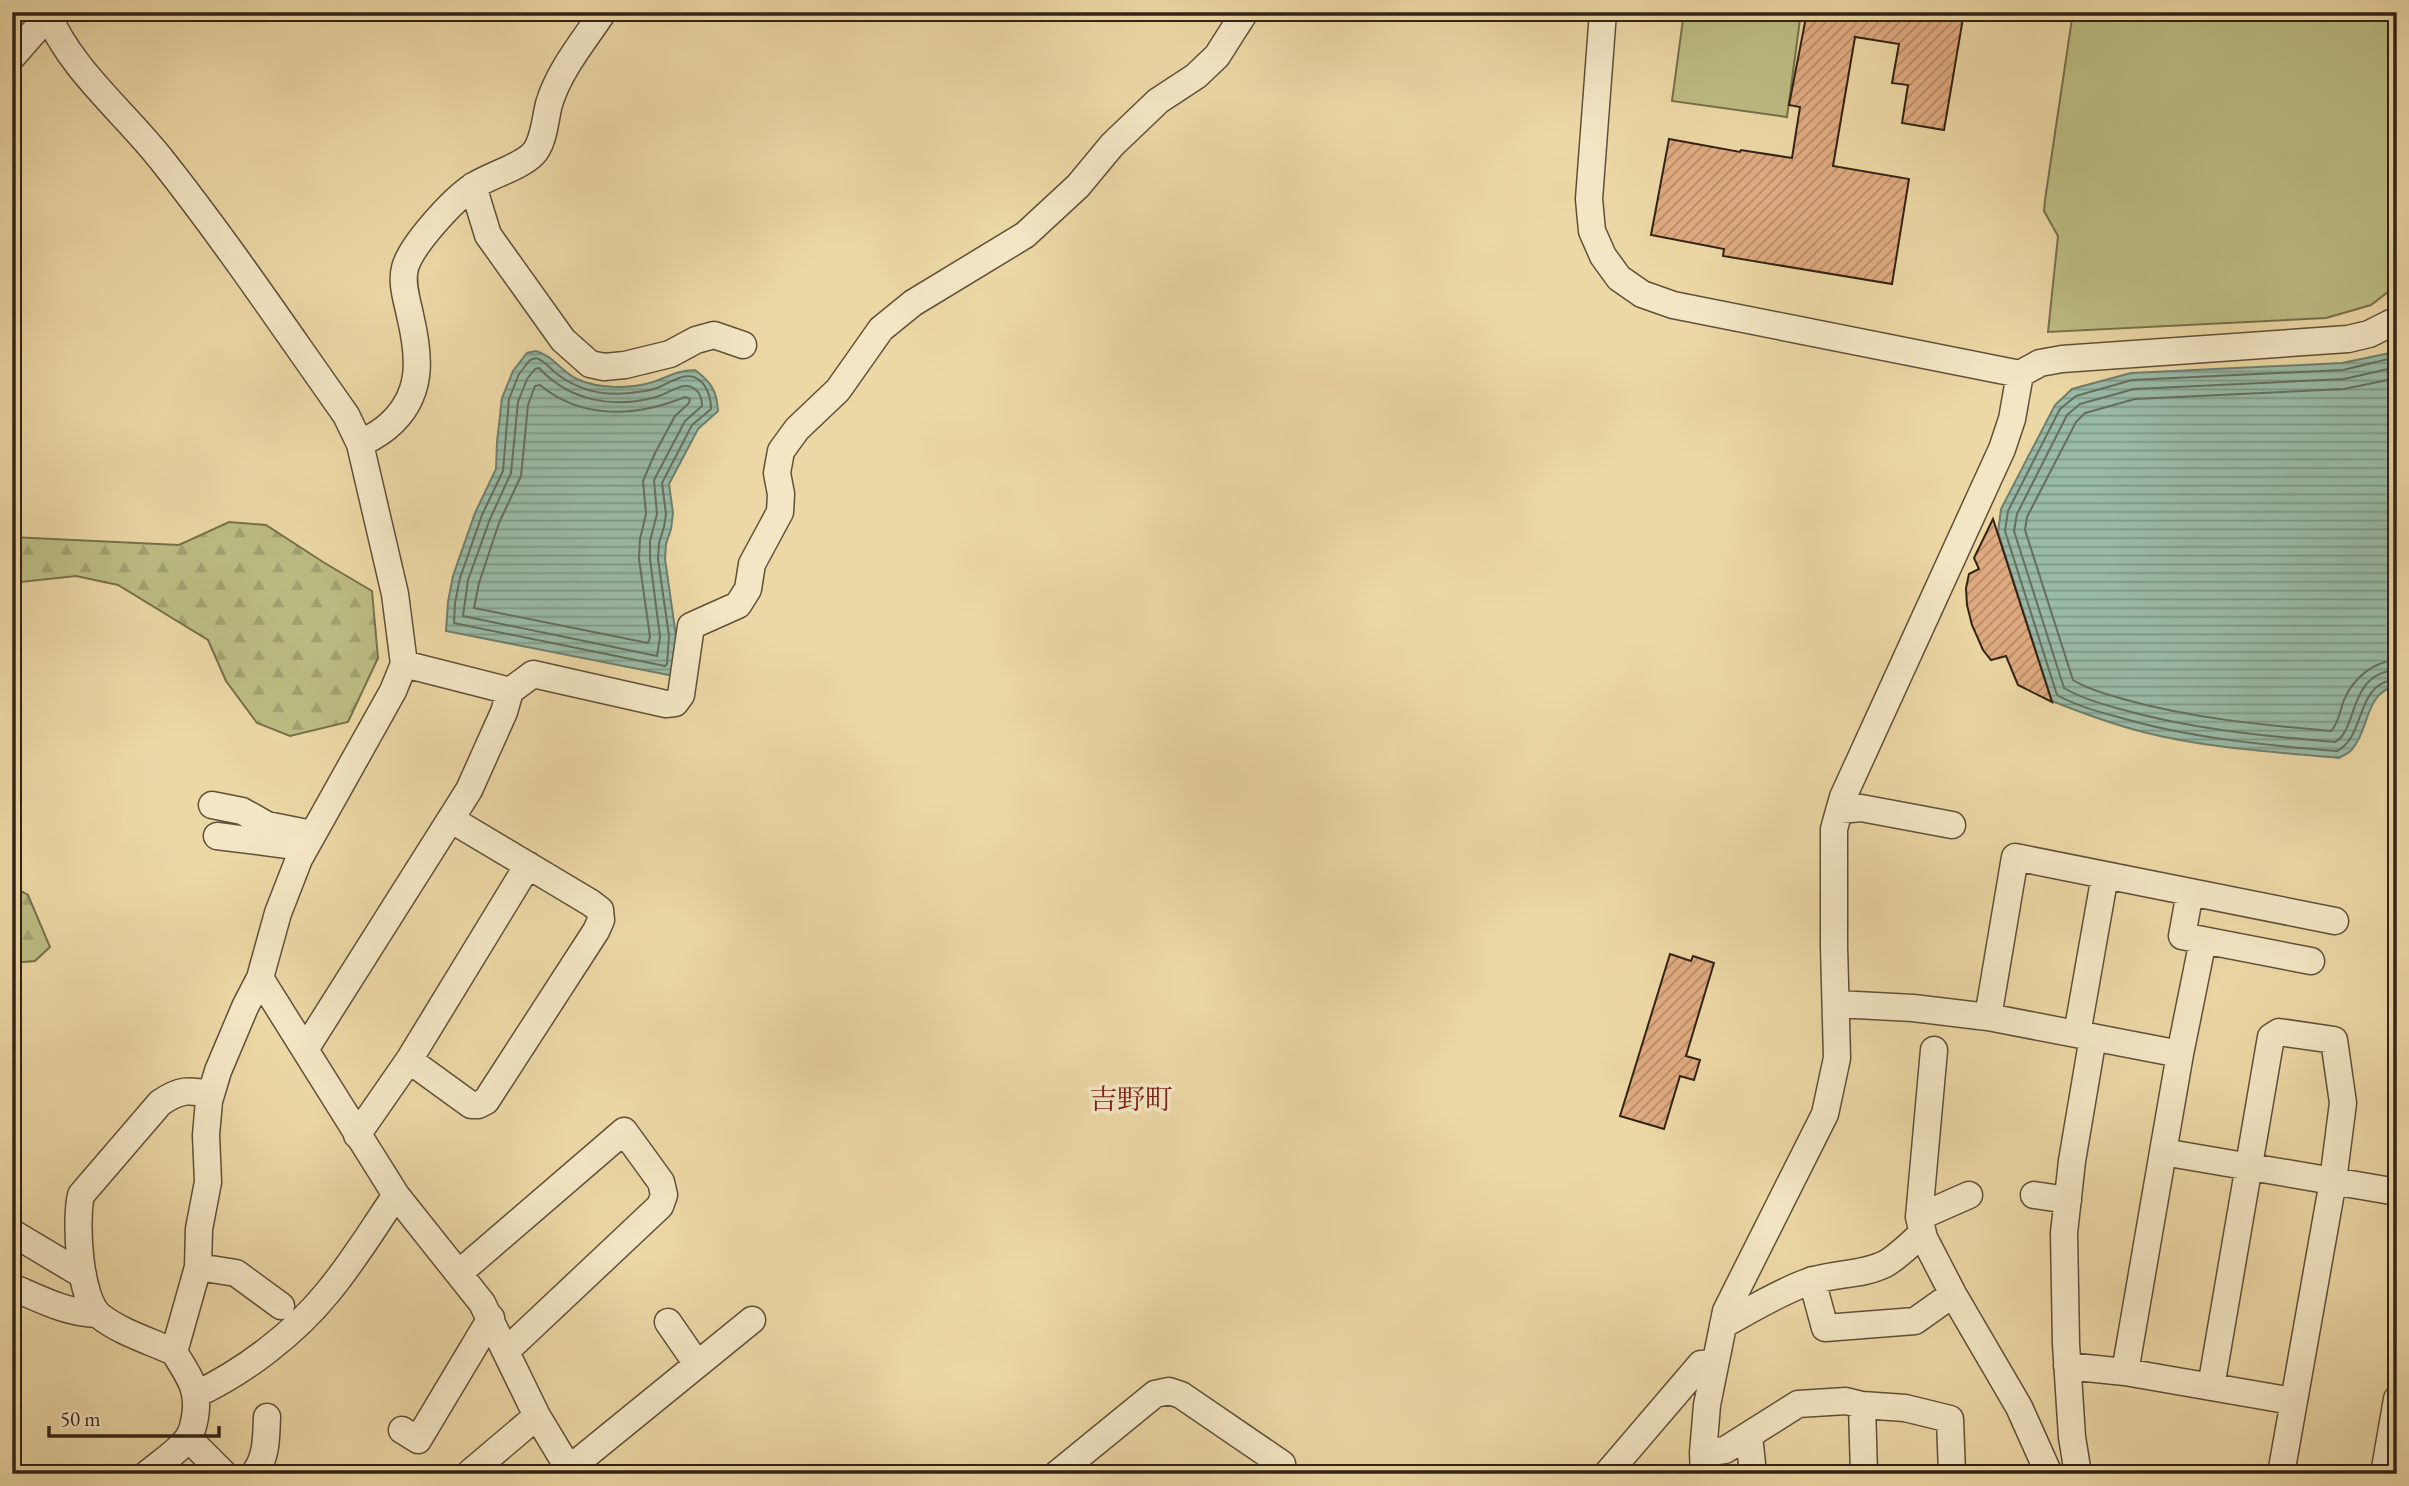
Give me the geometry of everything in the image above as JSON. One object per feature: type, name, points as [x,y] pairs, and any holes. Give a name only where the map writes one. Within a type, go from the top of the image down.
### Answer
[{"type":"street","points":[[360,444],[386,429],[400,415],[411,395],[417,373],[418,349],[404,287],[404,270],[410,256],[443,212],[473,186],[533,155],[540,144],[552,94],[558,81],[603,12]]},
{"type":"street","points":[[306,1048],[452,820],[469,790],[504,712],[510,691],[533,674],[666,705],[675,703],[681,695],[691,626],[738,605],[748,589],[752,564],[780,512],[781,494],[777,473],[781,451],[797,429],[838,390],[881,329],[913,303],[1025,235],[1078,186],[1112,145],[1158,101],[1196,76],[1217,56],[1245,12]]},
{"type":"street","points":[[1602,12],[1589,200],[1592,231],[1603,256],[1619,278],[1642,294],[1673,306],[2020,374],[2040,363],[2062,359],[2348,339],[2369,334],[2397,320]]},
{"type":"street","points":[[12,57],[47,14],[57,36],[75,61],[142,135],[194,201],[346,415],[360,444],[395,594],[404,664],[393,691],[309,841],[278,913],[260,978],[244,1007],[211,1094],[206,1135],[208,1181],[199,1229],[198,1267],[174,1352]]},
{"type":"street","points":[[473,186],[488,235],[563,340],[590,364],[604,368],[625,365],[670,354],[696,340],[714,335],[743,345]]},
{"type":"street","points":[[1703,1463],[1707,1405],[1723,1325],[1731,1300],[1825,1114],[1837,1058],[1834,829],[1843,797],[2002,449],[2012,419],[2020,374]]},
{"type":"street","points":[[404,664],[510,691]]},
{"type":"street","points":[[212,805],[242,811],[267,825],[309,841]]},
{"type":"street","points":[[1840,810],[1861,808],[1952,825]]},
{"type":"street","points":[[409,1060],[471,1105],[486,1101],[601,920],[600,910],[452,820]]},
{"type":"street","points":[[216,836],[309,841]]},
{"type":"street","points":[[1988,1017],[2015,857],[2335,921]]},
{"type":"street","points":[[357,1135],[409,1060],[528,865]]},
{"type":"street","points":[[2078,1474],[2072,1437],[2067,1366],[2064,1233],[2105,875]]},
{"type":"street","points":[[2190,892],[2182,936],[2203,940],[2269,964],[2311,961]]},
{"type":"street","points":[[2125,1372],[2180,1054],[2203,940]]},
{"type":"street","points":[[260,978],[396,1195],[491,1318],[537,1416],[570,1471],[751,1320]]},
{"type":"street","points":[[1837,1004],[1913,1008],[1988,1017],[2180,1054]]},
{"type":"street","points":[[2211,1387],[2271,1037],[2279,1032],[2334,1040],[2343,1102],[2333,1181],[2281,1474]]},
{"type":"street","points":[[1934,1050],[1921,1225],[1953,1294],[2019,1407],[2049,1474]]},
{"type":"street","points":[[147,1474],[188,1437],[194,1423],[197,1394],[174,1352],[97,1314],[80,1264],[78,1210],[81,1195],[160,1103],[175,1093],[189,1090],[211,1094]]},
{"type":"street","points":[[458,1273],[624,1131],[661,1182],[664,1195],[660,1206],[506,1350]]},
{"type":"street","points":[[2163,1152],[2397,1192]]},
{"type":"street","points":[[197,1394],[239,1370],[303,1319],[329,1292],[396,1195]]},
{"type":"street","points":[[1723,1325],[1770,1298],[1812,1280],[1834,1274],[1865,1271],[1886,1264],[1921,1225],[1969,1195]]},
{"type":"street","points":[[2034,1195],[2068,1200]]},
{"type":"street","points":[[16,1235],[83,1275]]},
{"type":"street","points":[[198,1267],[236,1273],[281,1306]]},
{"type":"street","points":[[1812,1280],[1825,1328],[1915,1321],[1953,1294]]},
{"type":"street","points":[[12,1287],[61,1308],[82,1314],[97,1314]]},
{"type":"street","points":[[402,1430],[418,1440],[491,1318]]},
{"type":"street","points":[[668,1322],[697,1364]]},
{"type":"street","points":[[1607,1474],[1701,1364],[1715,1363]]},
{"type":"street","points":[[2067,1366],[2125,1372],[2292,1401]]},
{"type":"street","points":[[1067,1471],[1155,1394],[1169,1391],[1181,1395],[1282,1464],[1284,1474]]},
{"type":"street","points":[[2384,1474],[2397,1399]]},
{"type":"street","points":[[1703,1463],[1797,1404],[1846,1401],[1861,1405],[1905,1408],[1950,1419],[1952,1474]]},
{"type":"street","points":[[1861,1405],[1864,1474]]},
{"type":"street","points":[[471,1472],[537,1416]]},
{"type":"street","points":[[254,1474],[261,1465],[265,1452],[267,1417]]},
{"type":"street","points":[[1749,1435],[1753,1474]]},
{"type":"street","points":[[188,1437],[224,1474]]},
{"type":"green space","points":[[1684,12],[1801,12],[1787,117],[1672,101]]},
{"type":"green space","points":[[2073,12],[2397,12],[2397,285],[2371,305],[2326,318],[2048,332],[2058,236],[2044,211]]},
{"type":"green space","points":[[229,522],[266,525],[372,591],[378,658],[348,722],[290,736],[257,723],[226,681],[208,640],[118,585],[76,576],[12,583],[12,537],[179,545]]},
{"type":"green space","points":[[12,886],[28,895],[50,947],[35,961],[12,963]]},
{"type":"water","points":[[2397,349],[2397,685],[2378,696],[2352,750],[2339,758],[2191,742],[2131,729],[2052,701],[1998,532],[2001,509],[2055,405],[2072,389],[2131,373],[2342,363],[2390,353]]},
{"type":"water","points":[[536,351],[548,356],[571,376],[595,385],[635,386],[695,370],[715,392],[718,411],[698,429],[669,484],[673,513],[665,559],[676,636],[674,676],[446,631],[453,576],[475,513],[496,469],[502,398],[513,371],[527,353]]},
{"type":"building","points":[[1807,12],[1964,12],[1944,130],[1902,123],[1908,85],[1892,83],[1899,44],[1855,37],[1833,166],[1909,179],[1892,284],[1723,256],[1724,249],[1651,235],[1669,139],[1792,158],[1800,107],[1789,105]]},
{"type":"building","points":[[1993,519],[2052,702],[2018,685],[2006,656],[1991,660],[1983,650],[1972,625],[1966,588],[1969,574],[1979,569],[1974,558]]},
{"type":"building","points":[[1670,954],[1691,961],[1693,956],[1714,963],[1686,1056],[1700,1060],[1694,1080],[1680,1076],[1664,1129],[1620,1116]]},
{"type":"district","name":"吉野町","points":[[1131,1099]]}]
